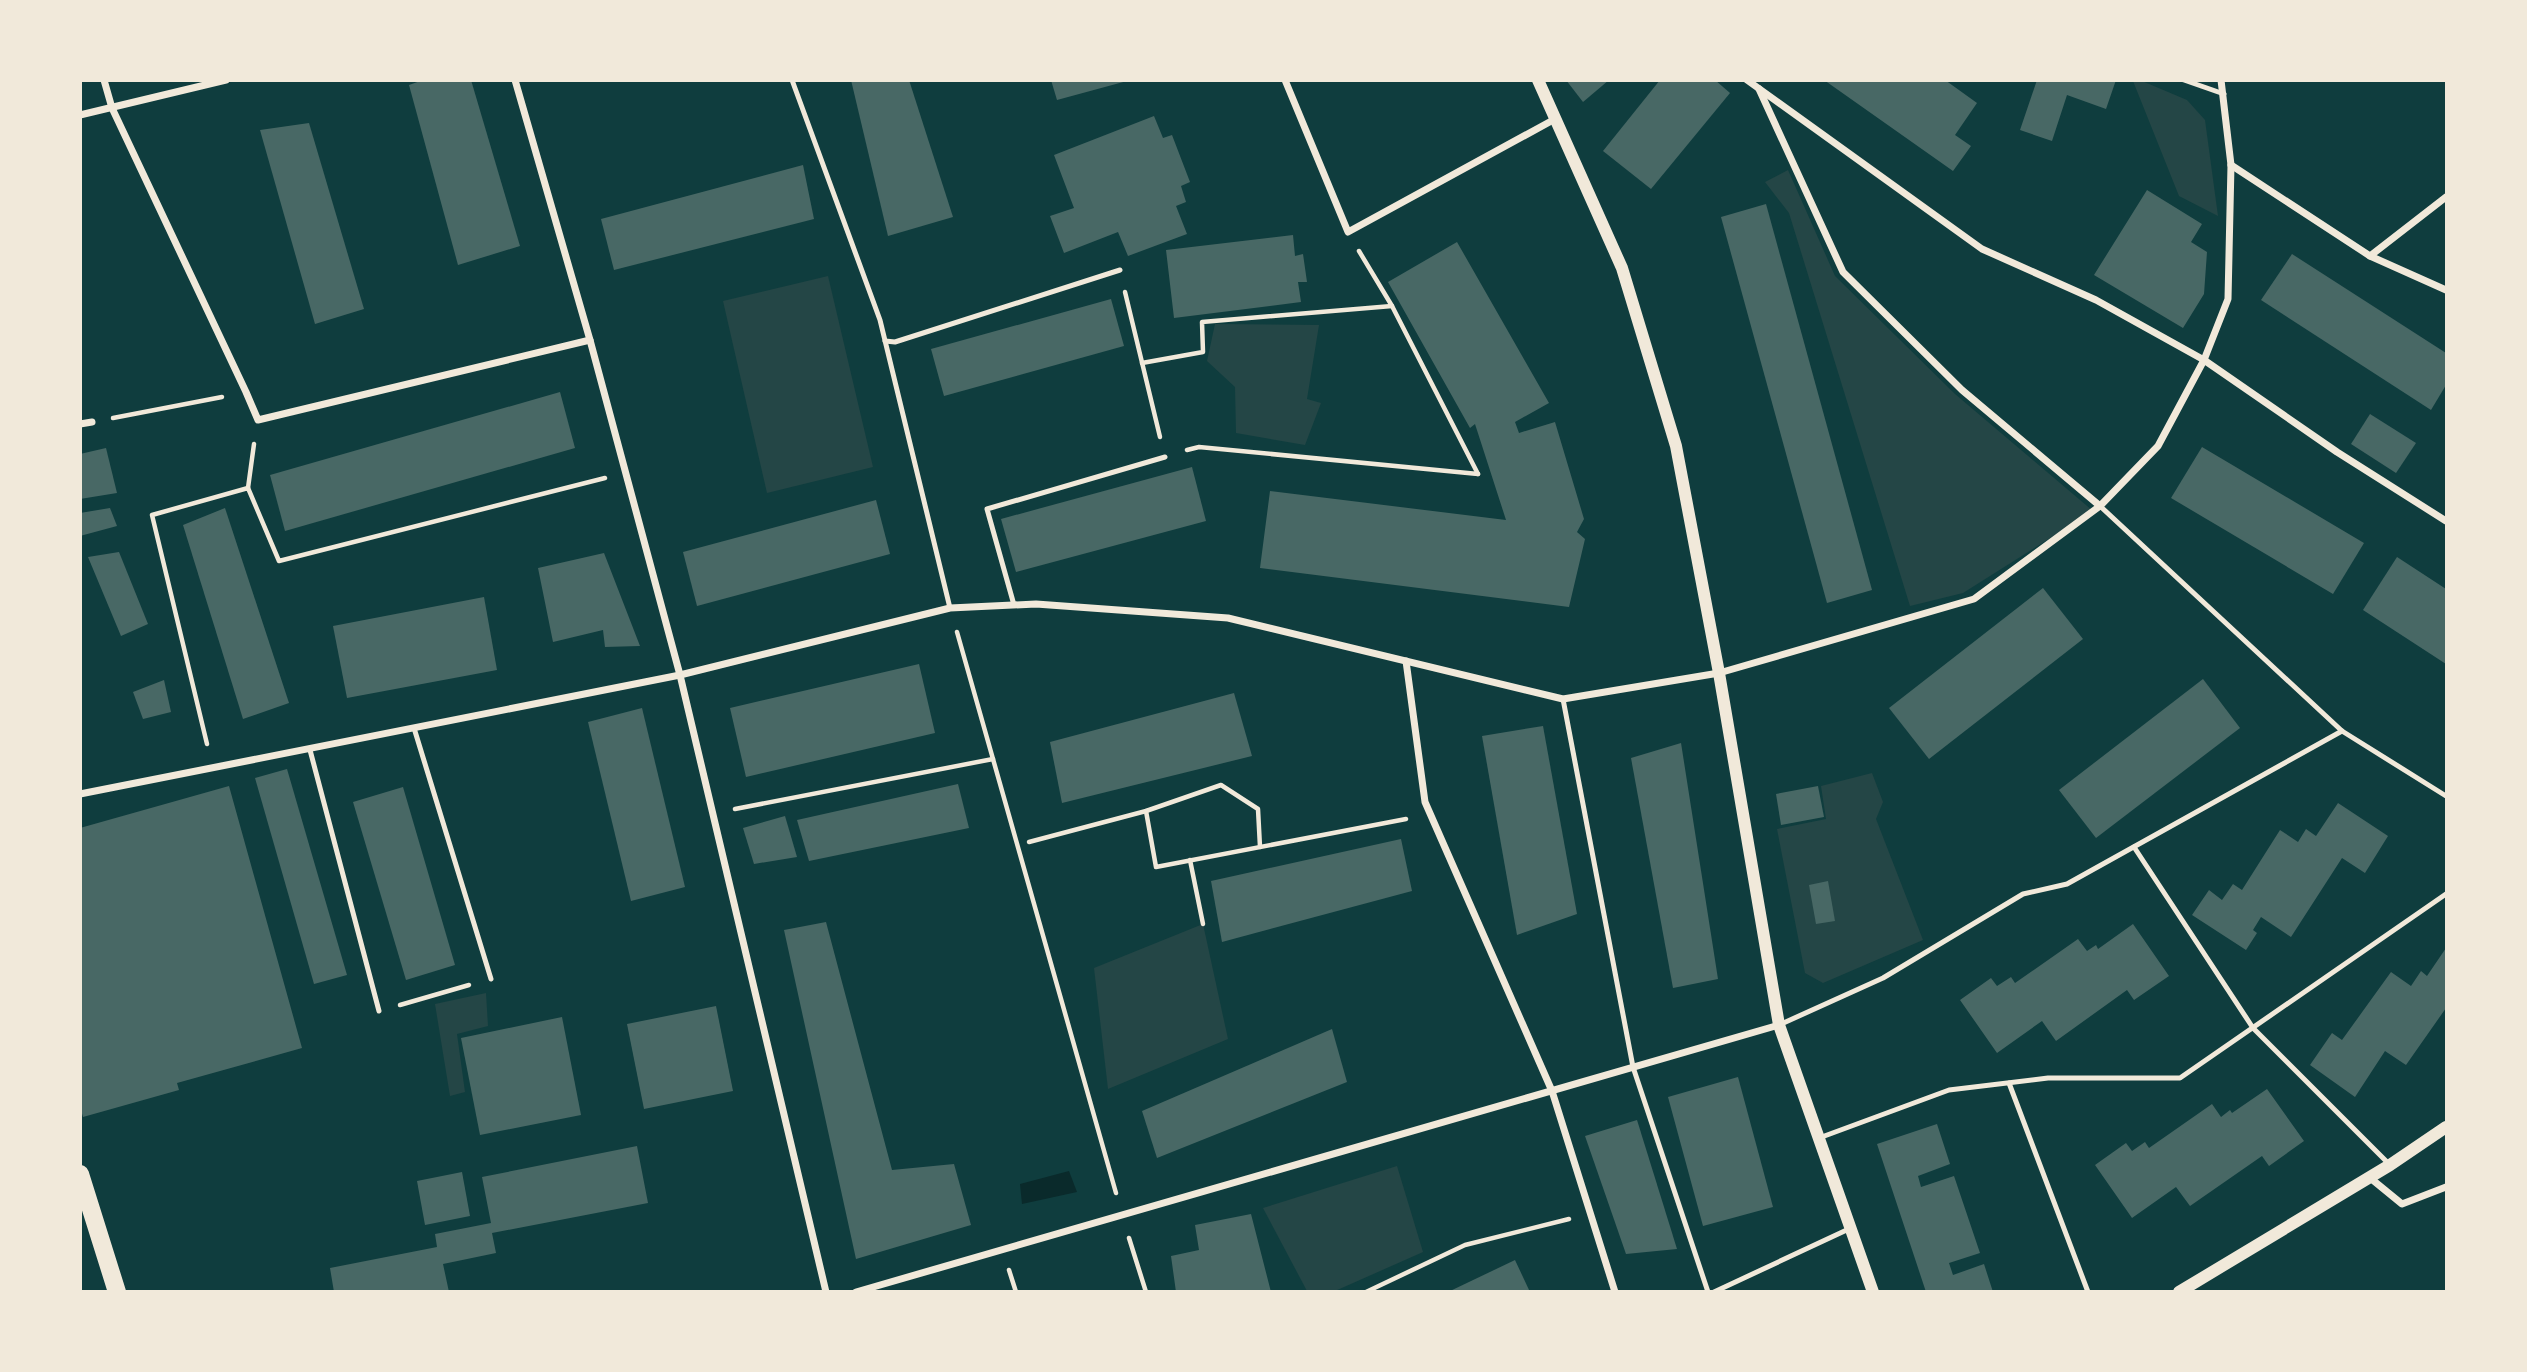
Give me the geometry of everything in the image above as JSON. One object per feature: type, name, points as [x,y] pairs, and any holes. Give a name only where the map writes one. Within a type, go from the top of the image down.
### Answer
[{"type":"main road","points":[[80,1174],[117,1292]]},
{"type":"street","points":[[104,80],[112,108],[258,421],[590,340]]},
{"type":"street","points":[[80,115],[226,80]]},
{"type":"street","points":[[515,80],[590,340],[680,675],[826,1292]]},
{"type":"street","points":[[1284,80],[1348,232],[1555,119]]},
{"type":"street","points":[[1538,80],[1622,268],[1676,446],[1719,673],[1779,1025],[1873,1292]]},
{"type":"street","points":[[1747,80],[1982,249],[2096,300],[2204,360],[2337,452],[2446,521]]},
{"type":"street","points":[[80,794],[680,675],[950,608],[1036,604],[1228,618],[1563,699],[1719,673],[1974,599],[2100,506],[2158,446],[2204,360],[2228,299],[2231,164],[2221,80]]},
{"type":"street","points":[[1759,89],[1843,272],[1962,390],[2100,506]]},
{"type":"street","points":[[2231,164],[2370,256],[2446,290]]},
{"type":"street","points":[[2370,256],[2446,197]]},
{"type":"street","points":[[80,424],[92,422]]},
{"type":"street","points":[[1406,661],[1425,802],[1552,1091],[1615,1292]]},
{"type":"street","points":[[856,1292],[1779,1025]]},
{"type":"street","points":[[2179,1292],[2390,1165],[2446,1127]]},
{"type":"street","points":[[2369,1177],[2402,1204],[2446,1187]]},
{"type":"lane","points":[[792,80],[880,320],[950,608]]},
{"type":"lane","points":[[2184,80],[2224,94]]},
{"type":"lane","points":[[885,341],[895,342],[1120,270]]},
{"type":"lane","points":[[1014,605],[986,509],[1165,457]]},
{"type":"lane","points":[[2100,506],[2342,731],[2446,796]]},
{"type":"lane","points":[[1563,699],[1633,1068],[1708,1292]]},
{"type":"lane","points":[[414,728],[491,979]]},
{"type":"lane","points":[[1779,1025],[1883,978],[2023,894],[2067,884],[2342,731]]},
{"type":"lane","points":[[310,750],[379,1011]]},
{"type":"lane","points":[[2134,847],[2253,1028],[2390,1165]]},
{"type":"lane","points":[[1819,1138],[1949,1090],[2048,1078],[2180,1078],[2446,894]]},
{"type":"lane","points":[[2009,1083],[2088,1292]]},
{"type":"lane","points":[[1714,1292],[1851,1228]]},
{"type":"path","points":[[1120,270],[1165,457],[1199,447],[1478,474],[1392,306],[1348,232]]},
{"type":"path","points":[[1142,363],[1203,352],[1202,322],[1392,306]]},
{"type":"path","points":[[92,422],[246,392]]},
{"type":"path","points":[[258,421],[248,488],[279,561],[626,473]]},
{"type":"path","points":[[213,769],[152,516],[248,488]]},
{"type":"path","points":[[950,608],[1146,1292]]},
{"type":"path","points":[[713,814],[993,759]]},
{"type":"path","points":[[1029,842],[1146,811],[1221,785],[1258,809],[1260,847]]},
{"type":"path","points":[[1146,811],[1156,867],[1431,814]]},
{"type":"path","points":[[1190,860],[1203,924]]},
{"type":"path","points":[[379,1011],[491,979]]},
{"type":"path","points":[[1366,1292],[1465,1245],[1590,1213]]},
{"type":"shaded area","points":[[2133,81],[2142,81],[2187,100],[2205,120],[2218,216],[2179,196]]},
{"type":"shaded area","points":[[1788,170],[1835,276],[1955,394],[2093,511],[1963,593],[1910,606],[1789,213],[1765,182]]},
{"type":"shaded area","points":[[828,276],[873,467],[767,493],[723,301]]},
{"type":"shaded area","points":[[1215,324],[1319,325],[1307,399],[1321,403],[1305,445],[1236,433],[1235,387],[1207,361]]},
{"type":"shaded area","points":[[1872,773],[1883,802],[1876,819],[1923,940],[1823,983],[1805,973],[1777,829],[1826,819],[1821,786]]},
{"type":"shaded area","points":[[1203,924],[1228,1039],[1108,1089],[1094,968]]},
{"type":"shaded area","points":[[486,993],[488,1026],[457,1034],[465,1092],[450,1096],[435,1004]]},
{"type":"shaded area","points":[[1397,1166],[1423,1252],[1335,1291],[1307,1291],[1263,1208]]},
{"type":"shaded area","points":[[1069,1171],[1077,1192],[1022,1204],[1020,1184]]},
{"type":"building","points":[[423,80],[471,80],[520,246],[458,265],[409,85]]},
{"type":"building","points":[[851,80],[909,80],[953,217],[888,236]]},
{"type":"building","points":[[1051,80],[1127,80],[1127,81],[1057,100]]},
{"type":"building","points":[[1566,80],[1609,80],[1583,102]]},
{"type":"building","points":[[1660,80],[1715,80],[1730,93],[1651,189],[1603,151]]},
{"type":"building","points":[[1824,80],[1945,80],[1977,103],[1955,135],[1971,146],[1953,171]]},
{"type":"building","points":[[2037,80],[2116,80],[2106,109],[2067,95],[2052,141],[2020,130]]},
{"type":"building","points":[[1154,116],[1163,138],[1172,135],[1190,182],[1181,186],[1186,202],[1176,206],[1187,234],[1128,256],[1118,232],[1064,253],[1050,216],[1074,208],[1054,155]]},
{"type":"building","points":[[309,123],[364,309],[315,324],[260,130]]},
{"type":"building","points":[[803,165],[814,219],[614,270],[601,219]]},
{"type":"building","points":[[2147,190],[2202,224],[2191,242],[2207,252],[2204,294],[2183,328],[2094,275]]},
{"type":"building","points":[[1766,204],[1872,590],[1827,603],[1721,217]]},
{"type":"building","points":[[1293,235],[1295,256],[1303,254],[1307,282],[1298,282],[1301,302],[1174,318],[1166,250]]},
{"type":"building","points":[[1457,242],[1549,403],[1515,422],[1519,433],[1555,422],[1584,519],[1577,532],[1585,539],[1569,607],[1260,568],[1270,491],[1506,520],[1475,424],[1470,428],[1388,282]]},
{"type":"building","points":[[2292,254],[2446,353],[2446,385],[2431,410],[2261,300]]},
{"type":"building","points":[[1111,299],[1124,346],[944,396],[931,349]]},
{"type":"building","points":[[560,392],[575,448],[285,531],[270,475]]},
{"type":"building","points":[[2370,414],[2416,443],[2396,473],[2351,444]]},
{"type":"building","points":[[2202,447],[2364,543],[2333,594],[2171,498]]},
{"type":"building","points":[[106,448],[117,493],[80,499],[80,454]]},
{"type":"building","points":[[1192,467],[1206,521],[1016,572],[1001,519]]},
{"type":"building","points":[[876,500],[890,554],[697,606],[683,552]]},
{"type":"building","points":[[110,508],[117,526],[80,536],[80,513]]},
{"type":"building","points":[[225,508],[289,703],[243,719],[183,525]]},
{"type":"building","points":[[119,552],[148,624],[121,636],[88,557]]},
{"type":"building","points":[[604,553],[640,646],[605,647],[603,630],[553,642],[538,568]]},
{"type":"building","points":[[2397,557],[2446,589],[2446,664],[2363,610]]},
{"type":"building","points":[[2043,588],[2083,639],[1929,759],[1889,708]]},
{"type":"building","points":[[484,597],[497,670],[347,698],[333,626]]},
{"type":"building","points":[[919,664],[935,733],[746,777],[730,708]]},
{"type":"building","points":[[2203,679],[2240,728],[2096,838],[2059,790]]},
{"type":"building","points":[[164,680],[171,712],[143,719],[133,692]]},
{"type":"building","points":[[1234,693],[1252,756],[1062,803],[1050,742]]},
{"type":"building","points":[[642,708],[685,887],[631,901],[588,722]]},
{"type":"building","points":[[1543,726],[1577,914],[1517,935],[1482,736]]},
{"type":"building","points":[[1681,743],[1718,979],[1673,988],[1631,758]]},
{"type":"building","points":[[287,769],[347,975],[314,984],[255,778]]},
{"type":"building","points":[[958,784],[969,828],[809,861],[797,820]]},
{"type":"building","points":[[229,786],[302,1048],[177,1083],[179,1090],[83,1117],[80,1107],[80,828]]},
{"type":"building","points":[[1818,786],[1824,817],[1781,825],[1776,794]]},
{"type":"building","points":[[403,787],[455,965],[406,980],[353,802]]},
{"type":"building","points":[[2338,803],[2388,836],[2365,873],[2342,858],[2291,937],[2261,917],[2253,930],[2257,933],[2246,950],[2192,915],[2209,890],[2222,900],[2233,884],[2242,890],[2280,830],[2298,842],[2306,829],[2316,836]]},
{"type":"building","points":[[785,816],[797,857],[754,864],[743,828]]},
{"type":"building","points":[[1401,839],[1412,891],[1222,942],[1211,881]]},
{"type":"building","points":[[1828,881],[1835,921],[1816,924],[1809,885]]},
{"type":"building","points":[[826,922],[892,1170],[954,1164],[971,1225],[856,1259],[784,930]]},
{"type":"building","points":[[2133,924],[2169,976],[2134,1000],[2127,990],[2056,1041],[2042,1021],[1997,1053],[1960,1000],[1991,978],[1997,986],[2011,977],[2015,983],[2078,939],[2087,951],[2096,945],[2098,949]]},
{"type":"building","points":[[2446,948],[2446,1008],[2406,1065],[2385,1051],[2355,1097],[2310,1065],[2332,1033],[2342,1040],[2391,972],[2411,986],[2421,971],[2427,976]]},
{"type":"building","points":[[716,1006],[733,1091],[644,1109],[627,1024]]},
{"type":"building","points":[[562,1017],[581,1115],[480,1135],[461,1038]]},
{"type":"building","points":[[1332,1029],[1347,1082],[1157,1158],[1142,1111]]},
{"type":"building","points":[[1738,1077],[1773,1207],[1703,1226],[1668,1097]]},
{"type":"building","points":[[2267,1089],[2304,1141],[2269,1166],[2262,1156],[2190,1206],[2176,1187],[2132,1218],[2095,1165],[2126,1143],[2132,1151],[2145,1142],[2149,1148],[2212,1104],[2221,1117],[2230,1110],[2232,1113]]},
{"type":"building","points":[[1637,1120],[1677,1249],[1626,1254],[1585,1136]]},
{"type":"building","points":[[1937,1124],[1950,1164],[1918,1176],[1921,1187],[1954,1176],[1980,1253],[1949,1263],[1953,1275],[1984,1264],[1993,1292],[1926,1292],[1877,1144]]},
{"type":"building","points":[[637,1146],[648,1203],[492,1233],[496,1253],[443,1264],[449,1292],[334,1292],[330,1268],[437,1247],[435,1234],[491,1223],[482,1177]]},
{"type":"building","points":[[462,1172],[470,1216],[425,1225],[417,1181]]},
{"type":"building","points":[[1251,1214],[1271,1292],[1176,1292],[1171,1256],[1199,1250],[1195,1225]]},
{"type":"building","points":[[1515,1260],[1530,1292],[1448,1292]]}]
